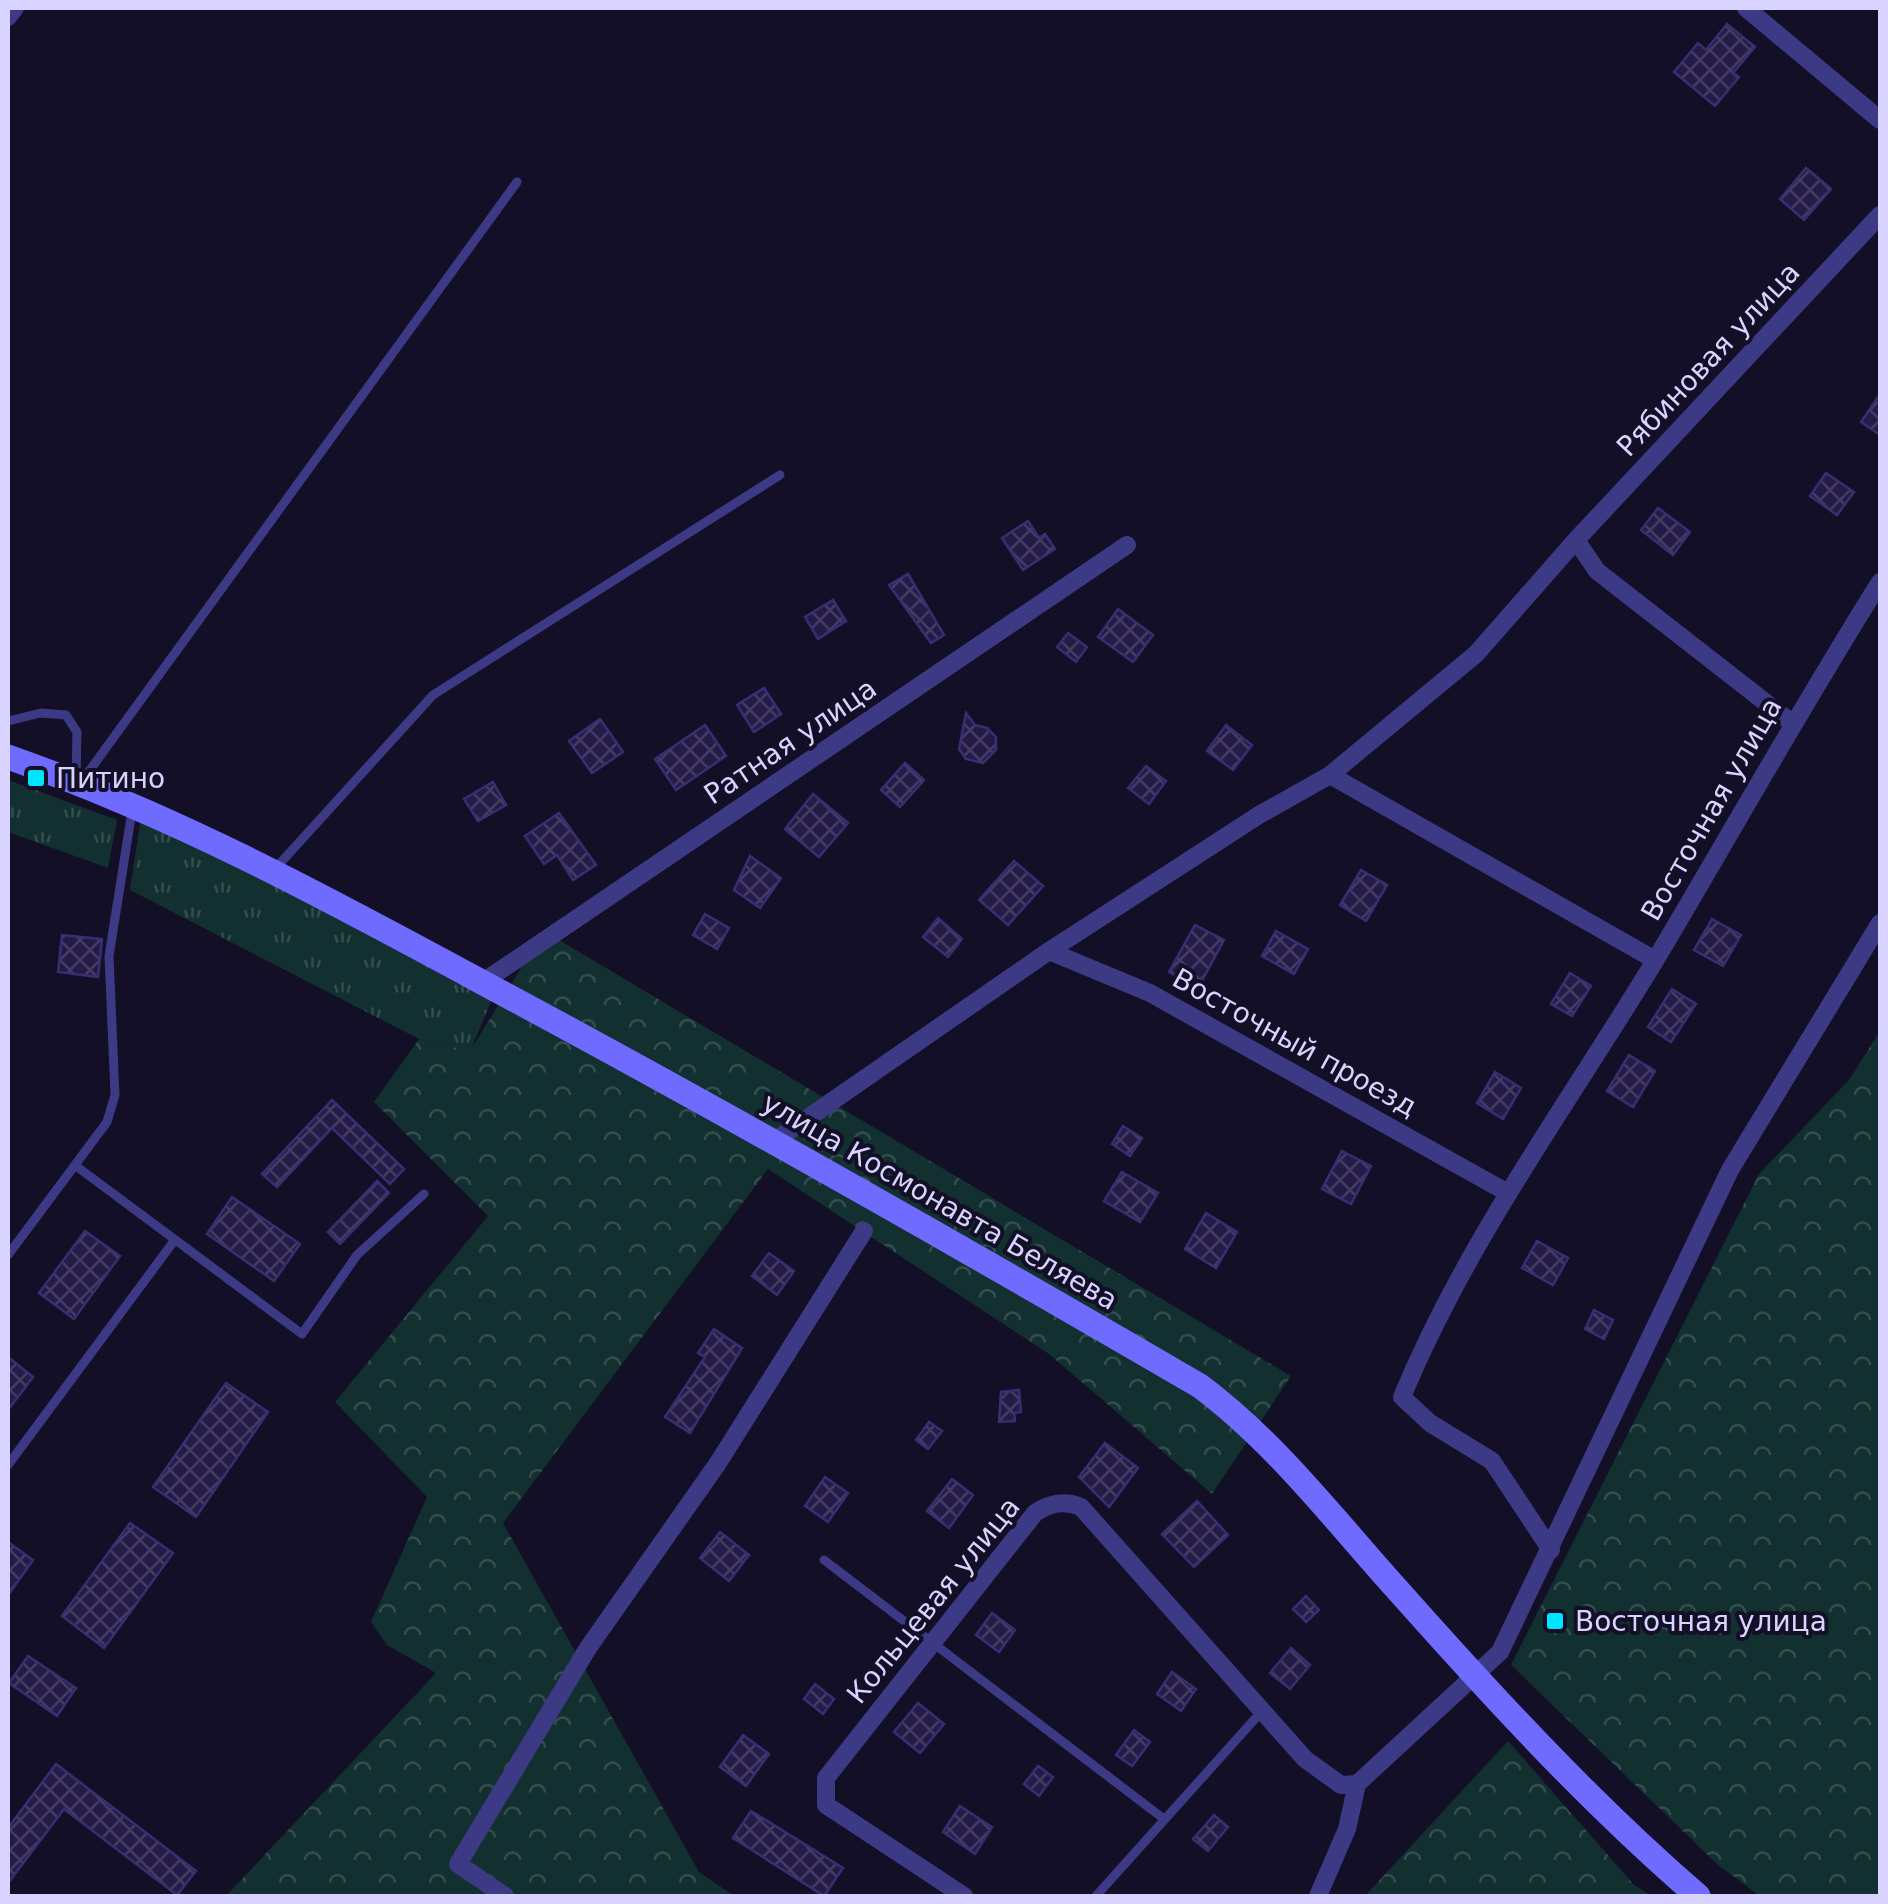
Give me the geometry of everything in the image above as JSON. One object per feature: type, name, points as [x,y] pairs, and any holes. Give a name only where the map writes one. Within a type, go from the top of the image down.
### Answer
[{"type":"street","points":[[8,16],[15,8]]},
{"type":"street","points":[[1746,8],[1880,120]]},
{"type":"street","name":"Рябиновая улица","points":[[776,1140],[905,1048],[998,990],[1049,951],[1258,815],[1330,775],[1476,654],[1576,540],[1880,215]]},
{"type":"street","points":[[1576,540],[1596,572],[1792,723]]},
{"type":"street","name":"Ратная улица","points":[[483,982],[1128,546]]},
{"type":"street","name":"Восточная улица","points":[[1550,1550],[1492,1461],[1430,1423],[1402,1397],[1419,1356],[1508,1192],[1656,960],[1792,723],[1880,582]]},
{"type":"street","name":"улица Космонавта Беляева","points":[[8,757],[134,804],[274,870],[776,1140],[1200,1386],[1247,1421],[1473,1675],[1617,1827],[1698,1896]]},
{"type":"street","points":[[1330,775],[1656,960]]},
{"type":"street","points":[[1318,1896],[1347,1829],[1357,1784],[1500,1652],[1730,1170],[1880,923]]},
{"type":"street","name":"Восточный проезд","points":[[1049,951],[1150,992],[1508,1192]]},
{"type":"street","points":[[505,1896],[458,1864],[588,1648],[718,1464],[864,1231]]},
{"type":"street","name":"Кольцевая улица","points":[[964,1896],[826,1805],[826,1778],[1035,1513],[1068,1502],[1081,1507],[1262,1710],[1327,1776],[1341,1785],[1357,1784]]},
{"type":"lane","points":[[78,782],[516,182]]},
{"type":"lane","points":[[274,870],[434,696],[780,475]]},
{"type":"lane","points":[[8,720],[41,712],[66,716],[77,732],[78,782]]},
{"type":"lane","points":[[8,1256],[107,1122],[115,1095],[109,956],[125,838],[134,804]]},
{"type":"lane","points":[[76,1166],[302,1334],[357,1255],[424,1194]]},
{"type":"lane","points":[[8,1465],[174,1241]]},
{"type":"lane","points":[[824,1560],[1164,1819]]},
{"type":"lane","points":[[1096,1896],[1262,1710]]},
{"type":"green space","points":[[8,780],[117,820],[108,868],[8,832]]},
{"type":"green space","points":[[141,817],[493,997],[470,1052],[419,1039],[130,890]]},
{"type":"green space","points":[[544,931],[1291,1376],[1212,1494],[1049,1354],[768,1169],[503,1523],[699,1872],[734,1896],[226,1896],[436,1673],[387,1645],[371,1622],[427,1497],[335,1402],[488,1216],[374,1102],[419,1039],[470,1051]]},
{"type":"green space","points":[[1880,1031],[1880,1896],[1760,1896],[1718,1865],[1511,1665],[1759,1174],[1849,1080]]},
{"type":"green space","points":[[1508,1741],[1634,1885],[1652,1896],[1365,1896]]},
{"type":"building","points":[[1727,24],[1755,47],[1733,73],[1739,77],[1715,106],[1674,72],[1698,43],[1706,50]]},
{"type":"building","points":[[1806,168],[1831,189],[1804,220],[1780,199]]},
{"type":"building","points":[[1880,394],[1880,435],[1861,422]]},
{"type":"building","points":[[1826,473],[1854,492],[1837,515],[1810,496]]},
{"type":"building","points":[[1658,508],[1690,532],[1673,555],[1641,530]]},
{"type":"building","points":[[1028,521],[1039,538],[1045,534],[1055,549],[1023,570],[1002,538]]},
{"type":"building","points":[[908,574],[944,635],[931,643],[889,585]]},
{"type":"building","points":[[833,600],[846,621],[818,639],[805,617]]},
{"type":"building","points":[[1118,609],[1153,635],[1133,662],[1098,637]]},
{"type":"building","points":[[1068,633],[1087,647],[1076,662],[1057,647]]},
{"type":"building","points":[[764,688],[781,714],[754,732],[737,705]]},
{"type":"building","points":[[966,713],[975,725],[987,728],[996,737],[996,750],[983,763],[966,759],[959,749]]},
{"type":"building","points":[[600,719],[623,752],[592,773],[569,741]]},
{"type":"building","points":[[705,725],[726,756],[676,790],[655,759]]},
{"type":"building","points":[[1226,725],[1252,745],[1233,770],[1207,751]]},
{"type":"building","points":[[905,763],[924,780],[900,807],[881,790]]},
{"type":"building","points":[[1146,766],[1166,781],[1149,804],[1128,788]]},
{"type":"building","points":[[493,782],[506,805],[478,821],[464,799]]},
{"type":"building","points":[[813,794],[848,823],[819,857],[785,829]]},
{"type":"building","points":[[559,813],[596,865],[573,880],[557,855],[544,864],[525,836]]},
{"type":"building","points":[[750,856],[781,878],[760,908],[734,890]]},
{"type":"building","points":[[1014,861],[1043,886],[1008,925],[979,900]]},
{"type":"building","points":[[1361,870],[1387,885],[1366,921],[1340,905]]},
{"type":"building","points":[[705,914],[729,928],[717,949],[693,935]]},
{"type":"building","points":[[938,918],[962,939],[948,957],[923,937]]},
{"type":"building","points":[[1712,919],[1741,935],[1723,966],[1694,950]]},
{"type":"building","points":[[1195,925],[1224,940],[1198,988],[1169,972]]},
{"type":"building","points":[[1276,931],[1308,949],[1294,974],[1262,956]]},
{"type":"building","points":[[62,935],[102,939],[98,977],[58,972]]},
{"type":"building","points":[[1570,973],[1591,986],[1572,1016],[1551,1004]]},
{"type":"building","points":[[1672,989],[1696,1004],[1671,1042],[1648,1027]]},
{"type":"building","points":[[1629,1055],[1655,1071],[1633,1107],[1607,1091]]},
{"type":"building","points":[[1495,1072],[1521,1088],[1503,1119],[1477,1103]]},
{"type":"building","points":[[332,1100],[404,1169],[390,1184],[332,1128],[277,1187],[262,1174]]},
{"type":"building","points":[[1123,1126],[1142,1138],[1130,1156],[1112,1144]]},
{"type":"building","points":[[1342,1151],[1371,1166],[1351,1204],[1322,1189]]},
{"type":"building","points":[[1122,1172],[1158,1193],[1140,1222],[1104,1201]]},
{"type":"building","points":[[377,1181],[389,1193],[340,1244],[328,1232]]},
{"type":"building","points":[[232,1197],[300,1244],[274,1281],[207,1234]]},
{"type":"building","points":[[1206,1213],[1237,1232],[1216,1268],[1185,1249]]},
{"type":"building","points":[[85,1231],[120,1256],[74,1319],[39,1293]]},
{"type":"building","points":[[1537,1241],[1568,1258],[1553,1285],[1522,1268]]},
{"type":"building","points":[[769,1253],[794,1271],[777,1295],[752,1276]]},
{"type":"building","points":[[1594,1310],[1613,1320],[1604,1339],[1585,1329]]},
{"type":"building","points":[[714,1329],[742,1348],[690,1433],[665,1417],[705,1357],[698,1353]]},
{"type":"building","points":[[8,1357],[33,1377],[8,1410]]},
{"type":"building","points":[[226,1383],[268,1412],[196,1517],[153,1487]]},
{"type":"building","points":[[1019,1390],[1021,1412],[1014,1413],[1015,1421],[999,1422],[1001,1392]]},
{"type":"building","points":[[929,1422],[942,1431],[928,1449],[916,1440]]},
{"type":"building","points":[[1105,1443],[1138,1468],[1109,1507],[1079,1477]]},
{"type":"building","points":[[825,1477],[848,1493],[828,1522],[805,1506]]},
{"type":"building","points":[[952,1479],[973,1495],[949,1528],[927,1511]]},
{"type":"building","points":[[1197,1501],[1228,1535],[1194,1567],[1162,1534]]},
{"type":"building","points":[[130,1523],[173,1553],[104,1648],[62,1616]]},
{"type":"building","points":[[720,1532],[749,1555],[729,1581],[700,1558]]},
{"type":"building","points":[[8,1542],[33,1560],[8,1595]]},
{"type":"building","points":[[1306,1596],[1319,1610],[1306,1622],[1293,1609]]},
{"type":"building","points":[[992,1613],[1015,1630],[999,1652],[976,1635]]},
{"type":"building","points":[[1291,1648],[1310,1665],[1290,1689],[1270,1673]]},
{"type":"building","points":[[28,1656],[76,1688],[57,1716],[9,1683]]},
{"type":"building","points":[[1172,1672],[1196,1689],[1181,1711],[1157,1694]]},
{"type":"building","points":[[815,1684],[834,1699],[823,1714],[804,1699]]},
{"type":"building","points":[[918,1703],[944,1724],[920,1753],[894,1732]]},
{"type":"building","points":[[1134,1730],[1150,1742],[1132,1766],[1116,1755]]},
{"type":"building","points":[[743,1735],[769,1754],[746,1786],[720,1767]]},
{"type":"building","points":[[56,1764],[196,1871],[177,1895],[64,1809],[8,1883],[8,1828]]},
{"type":"building","points":[[1038,1766],[1053,1777],[1039,1796],[1024,1784]]},
{"type":"building","points":[[960,1806],[992,1827],[975,1854],[943,1832]]},
{"type":"building","points":[[751,1811],[843,1868],[824,1896],[733,1838]]},
{"type":"building","points":[[1214,1815],[1228,1827],[1208,1851],[1193,1839]]},
{"type":"place","name":"Питино","points":[[36,778]]},
{"type":"place","name":"Восточная улица","points":[[1555,1621]]}]
